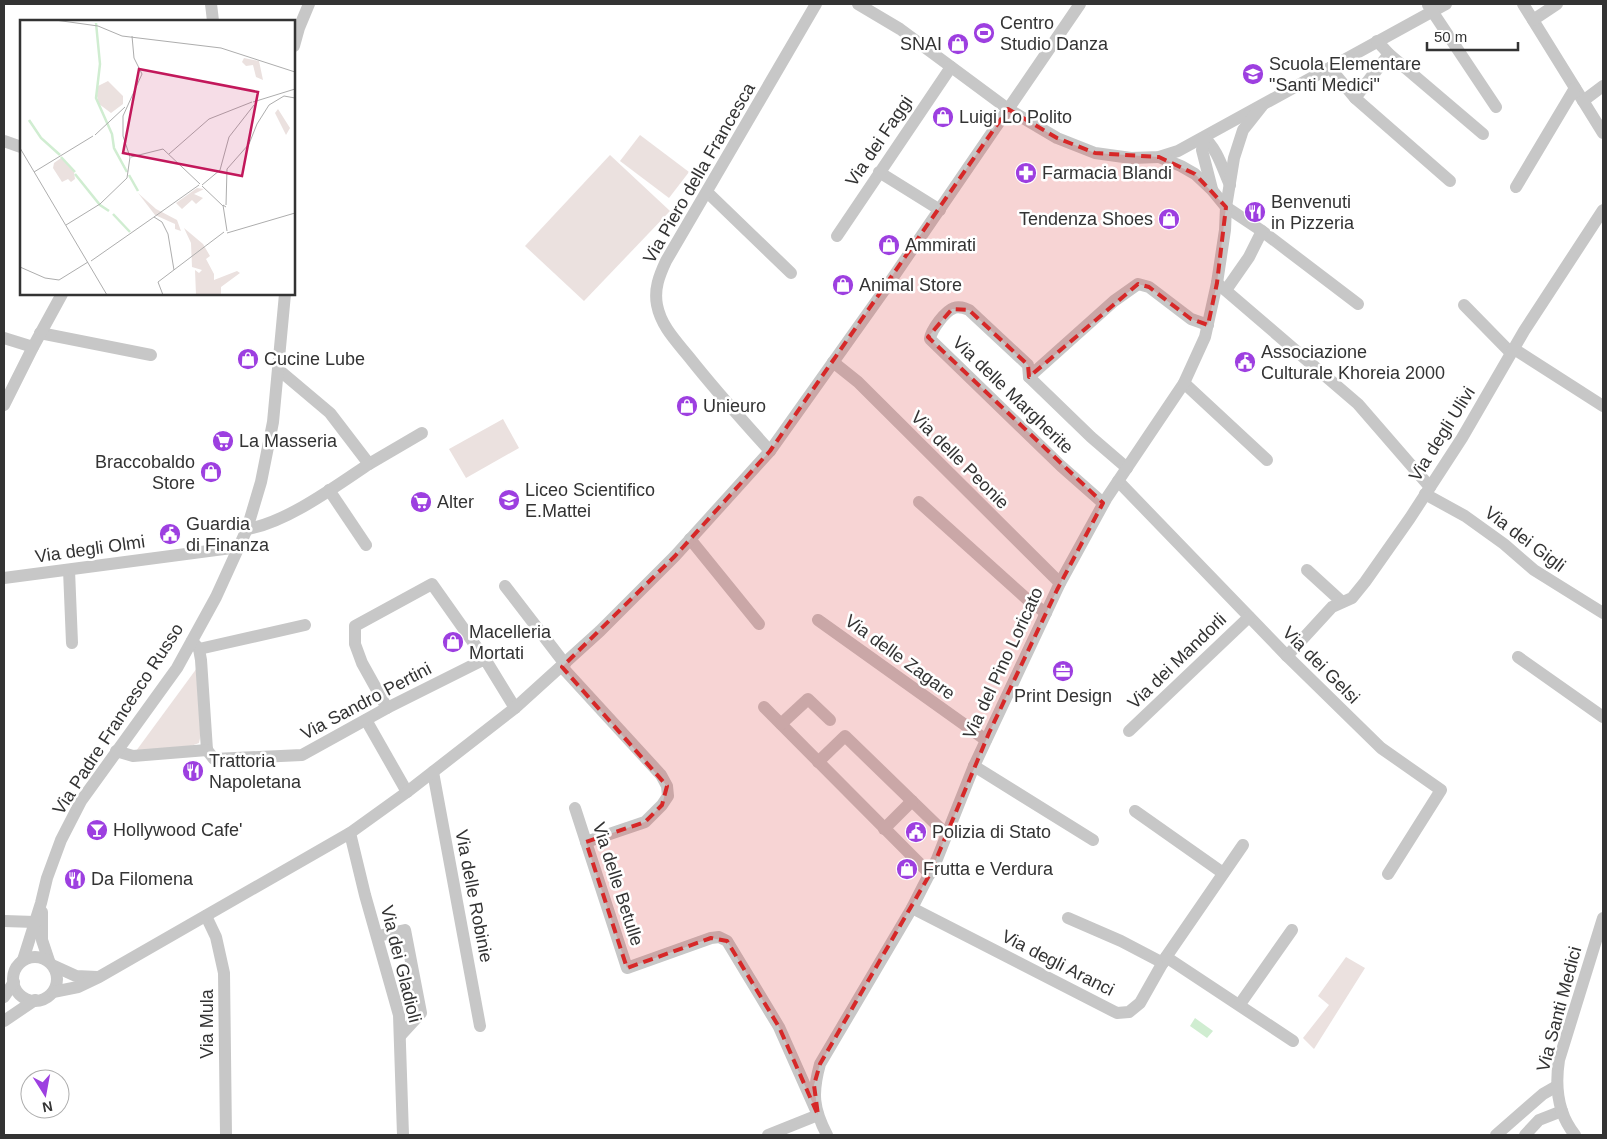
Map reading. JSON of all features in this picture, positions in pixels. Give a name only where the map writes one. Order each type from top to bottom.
[{"type":"street","points":[[296,30],[309,4]]},
{"type":"street","name":"Via Piero della Francesca","points":[[770,451],[712,386],[666,328],[660,317],[656,294],[658,280],[666,261],[816,4]]},
{"type":"street","points":[[858,4],[900,30],[1008,109],[1057,138],[1095,153],[1131,158],[1159,157],[1178,151],[1330,68],[1429,8],[1446,4]]},
{"type":"street","points":[[14,982],[19,993],[29,1000],[47,997],[53,992],[78,987],[206,916],[350,833],[407,792],[515,708],[564,665],[690,539],[770,451],[940,210],[1080,4]]},
{"type":"street","points":[[1533,20],[1557,4]]},
{"type":"street","points":[[1522,5],[1603,133]]},
{"type":"street","points":[[212,6],[213,20]]},
{"type":"street","points":[[212,6],[219,20]]},
{"type":"street","points":[[1429,8],[1496,107]]},
{"type":"street","points":[[1377,41],[1388,54],[1483,134]]},
{"type":"street","points":[[1355,98],[1388,54]]},
{"type":"street","name":"Via dei Faggi","points":[[836,236],[951,67]]},
{"type":"street","points":[[1330,68],[1355,98],[1450,182]]},
{"type":"street","points":[[1584,101],[1603,86]]},
{"type":"street","points":[[1516,187],[1575,88]]},
{"type":"street","name":"Via del Pino Loricato","points":[[827,1135],[818,1115],[814,1085],[820,1064],[930,874],[974,766],[1060,583],[1103,503],[1184,383],[1205,338],[1222,287],[1226,207],[1234,158],[1243,130],[1262,106]]},
{"type":"street","points":[[1204,138],[1213,149],[1230,185]]},
{"type":"street","points":[[1204,138],[1202,150],[1212,190]]},
{"type":"street","points":[[4,141],[20,147]]},
{"type":"street","points":[[1159,157],[1195,174],[1226,207],[1358,304]]},
{"type":"street","points":[[879,172],[940,210]]},
{"type":"street","points":[[707,192],[791,273]]},
{"type":"street","name":"Via degli Ulivi","points":[[1287,656],[1332,607],[1352,598],[1365,582],[1462,438],[1513,351],[1603,210]]},
{"type":"street","points":[[1262,232],[1249,257],[1222,287],[1358,404],[1427,490]]},
{"type":"street","points":[[1029,378],[1114,301],[1138,284],[1149,287],[1191,319],[1208,325]]},
{"type":"street","points":[[4,402],[61,295]]},
{"type":"street","name":"Via Padre Francesco Russo","points":[[23,960],[47,878],[61,840],[81,801],[177,668],[196,645],[247,529],[261,482],[273,422],[279,370],[282,295]]},
{"type":"street","points":[[1464,305],[1513,351],[1603,406]]},
{"type":"street","name":"Via delle Margherite","points":[[1103,503],[1061,466],[934,343],[930,339],[931,333],[952,309],[962,307],[969,310],[1028,365],[1029,378],[1090,437],[1127,468]]},
{"type":"street","points":[[40,333],[150,355]]},
{"type":"street","points":[[4,338],[33,346]]},
{"type":"street","name":"Via delle Peonie","points":[[833,362],[858,382],[1060,583]]},
{"type":"street","points":[[279,370],[330,413],[369,464]]},
{"type":"street","points":[[1184,383],[1267,460]]},
{"type":"street","points":[[247,529],[271,523],[330,490],[369,464],[422,433]]},
{"type":"street","name":"Via dei Gelsi","points":[[1118,481],[1287,656],[1381,748],[1441,790],[1388,874]]},
{"type":"street","points":[[330,490],[366,545]]},
{"type":"street","name":"Via dei Gigli","points":[[1427,490],[1504,544],[1534,570],[1603,613]]},
{"type":"street","points":[[919,502],[1028,600],[1046,613]]},
{"type":"street","points":[[690,539],[759,624]]},
{"type":"street","name":"Via degli Olmi","points":[[4,578],[239,547]]},
{"type":"street","points":[[69,570],[72,644]]},
{"type":"street","points":[[1307,570],[1342,602]]},
{"type":"street","points":[[387,708],[362,663],[355,644],[355,626],[432,584],[485,659],[515,708]]},
{"type":"street","points":[[506,586],[564,665],[661,775],[666,786],[668,796],[645,822],[586,842]]},
{"type":"street","name":"Via dei Mandorli","points":[[1128,732],[1249,617]]},
{"type":"street","name":"Via delle Zagare","points":[[818,620],[986,740]]},
{"type":"street","points":[[207,750],[196,645],[306,625]]},
{"type":"street","points":[[1518,657],[1603,717]]},
{"type":"street","name":"Via Sandro Pertini","points":[[116,752],[133,756],[207,750],[214,759],[302,755],[387,708],[485,659]]},
{"type":"street","points":[[781,724],[808,699],[830,720]]},
{"type":"street","points":[[764,707],[930,874]]},
{"type":"street","points":[[366,720],[407,792]]},
{"type":"street","points":[[818,762],[845,736],[947,835]]},
{"type":"street","points":[[974,766],[1093,840]]},
{"type":"street","name":"Via delle Robinie","points":[[433,772],[480,1026]]},
{"type":"street","points":[[884,829],[912,802]]},
{"type":"street","name":"Via delle Betulle","points":[[575,808],[627,968],[711,938],[719,937],[727,941],[779,1027],[818,1115]]},
{"type":"street","points":[[1135,811],[1224,873]]},
{"type":"street","name":"Via dei Gladioli","points":[[350,833],[399,1015],[403,1135]]},
{"type":"street","name":"Via degli Aranci","points":[[912,908],[1117,1013],[1129,1012],[1140,1003],[1165,960],[1243,845]]},
{"type":"street","name":"Via Padre Francesco Russo","points":[[41,903],[42,940],[51,964]]},
{"type":"street","name":"Via Mula","points":[[206,916],[216,937],[224,973],[226,1135]]},
{"type":"street","points":[[1068,918],[1165,960],[1240,1004],[1293,1041]]},
{"type":"street","name":"Via Santi Medici","points":[[1575,1135],[1569,1128],[1562,1111],[1556,1076],[1559,1060],[1603,918]]},
{"type":"street","points":[[4,921],[35,922]]},
{"type":"street","points":[[378,936],[405,930],[421,1013],[400,1036]]},
{"type":"street","points":[[1240,1004],[1292,930]]},
{"type":"street","points":[[4,997],[14,982],[15,970],[23,960],[36,956],[76,976],[99,977]]},
{"type":"street","points":[[51,964],[58,979],[53,992]]},
{"type":"street","points":[[4,1021],[35,1000]]},
{"type":"street","points":[[1496,1135],[1543,1094],[1557,1086]]},
{"type":"street","points":[[1539,1120],[1538,1108],[1543,1094]]},
{"type":"street","points":[[1525,1135],[1539,1120],[1562,1111]]},
{"type":"street","points":[[768,1135],[818,1115]]},
{"type":"highlighted area","points":[[1008,109],[1057,138],[1095,153],[1159,157],[1195,174],[1226,207],[1217,283],[1208,325],[1191,319],[1149,287],[1138,284],[1029,377],[1028,365],[969,310],[952,309],[928,337],[1103,503],[1057,590],[989,733],[930,874],[820,1064],[814,1085],[818,1115],[779,1027],[727,941],[711,938],[627,968],[586,842],[645,822],[662,805],[667,786],[562,667],[675,556],[770,451]]},
{"type":"shaded area","points":[[640,135],[689,172],[669,198],[620,161]]},
{"type":"shaded area","points":[[610,155],[670,211],[584,301],[525,246]]},
{"type":"shaded area","points":[[503,419],[519,448],[466,478],[449,449]]},
{"type":"shaded area","points":[[197,668],[201,733],[199,743],[191,746],[136,751]]},
{"type":"shaded area","points":[[1346,957],[1365,968],[1314,1049],[1303,1038],[1329,1005],[1318,996]]},
{"type":"shaded area","points":[[1195,1018],[1213,1031],[1207,1038],[1190,1026]]},
{"type":"place","name":"Centro Studio Danza","points":[[984,33]]},
{"type":"place","name":"SNAI","points":[[958,44]]},
{"type":"place","name":"Scuola Elementare \"Santi Medici\"","points":[[1253,74]]},
{"type":"place","name":"Luigi Lo Polito","points":[[943,117]]},
{"type":"place","name":"Farmacia Blandi","points":[[1026,173]]},
{"type":"place","name":"Benvenuti in Pizzeria","points":[[1255,212]]},
{"type":"place","name":"Tendenza Shoes","points":[[1169,219]]},
{"type":"place","name":"Ammirati","points":[[889,245]]},
{"type":"place","name":"Animal Store","points":[[843,285]]},
{"type":"place","name":"Cucine Lube","points":[[248,359]]},
{"type":"place","name":"Associazione Culturale Khoreia 2000","points":[[1245,362]]},
{"type":"place","name":"Unieuro","points":[[687,406]]},
{"type":"place","name":"La Masseria","points":[[223,441]]},
{"type":"place","name":"Braccobaldo Store","points":[[211,472]]},
{"type":"place","name":"Liceo Scientifico E.Mattei","points":[[509,500]]},
{"type":"place","name":"Alter","points":[[421,502]]},
{"type":"place","name":"Guardia di Finanza","points":[[170,534]]},
{"type":"place","name":"Macelleria Mortati","points":[[453,642]]},
{"type":"place","name":"Print Design","points":[[1063,671]]},
{"type":"place","name":"Trattoria Napoletana","points":[[193,771]]},
{"type":"place","name":"Hollywood Cafe'","points":[[97,830]]},
{"type":"place","name":"Polizia di Stato","points":[[916,832]]},
{"type":"place","name":"Frutta e Verdura","points":[[907,869]]},
{"type":"place","name":"Da Filomena","points":[[75,879]]}]
